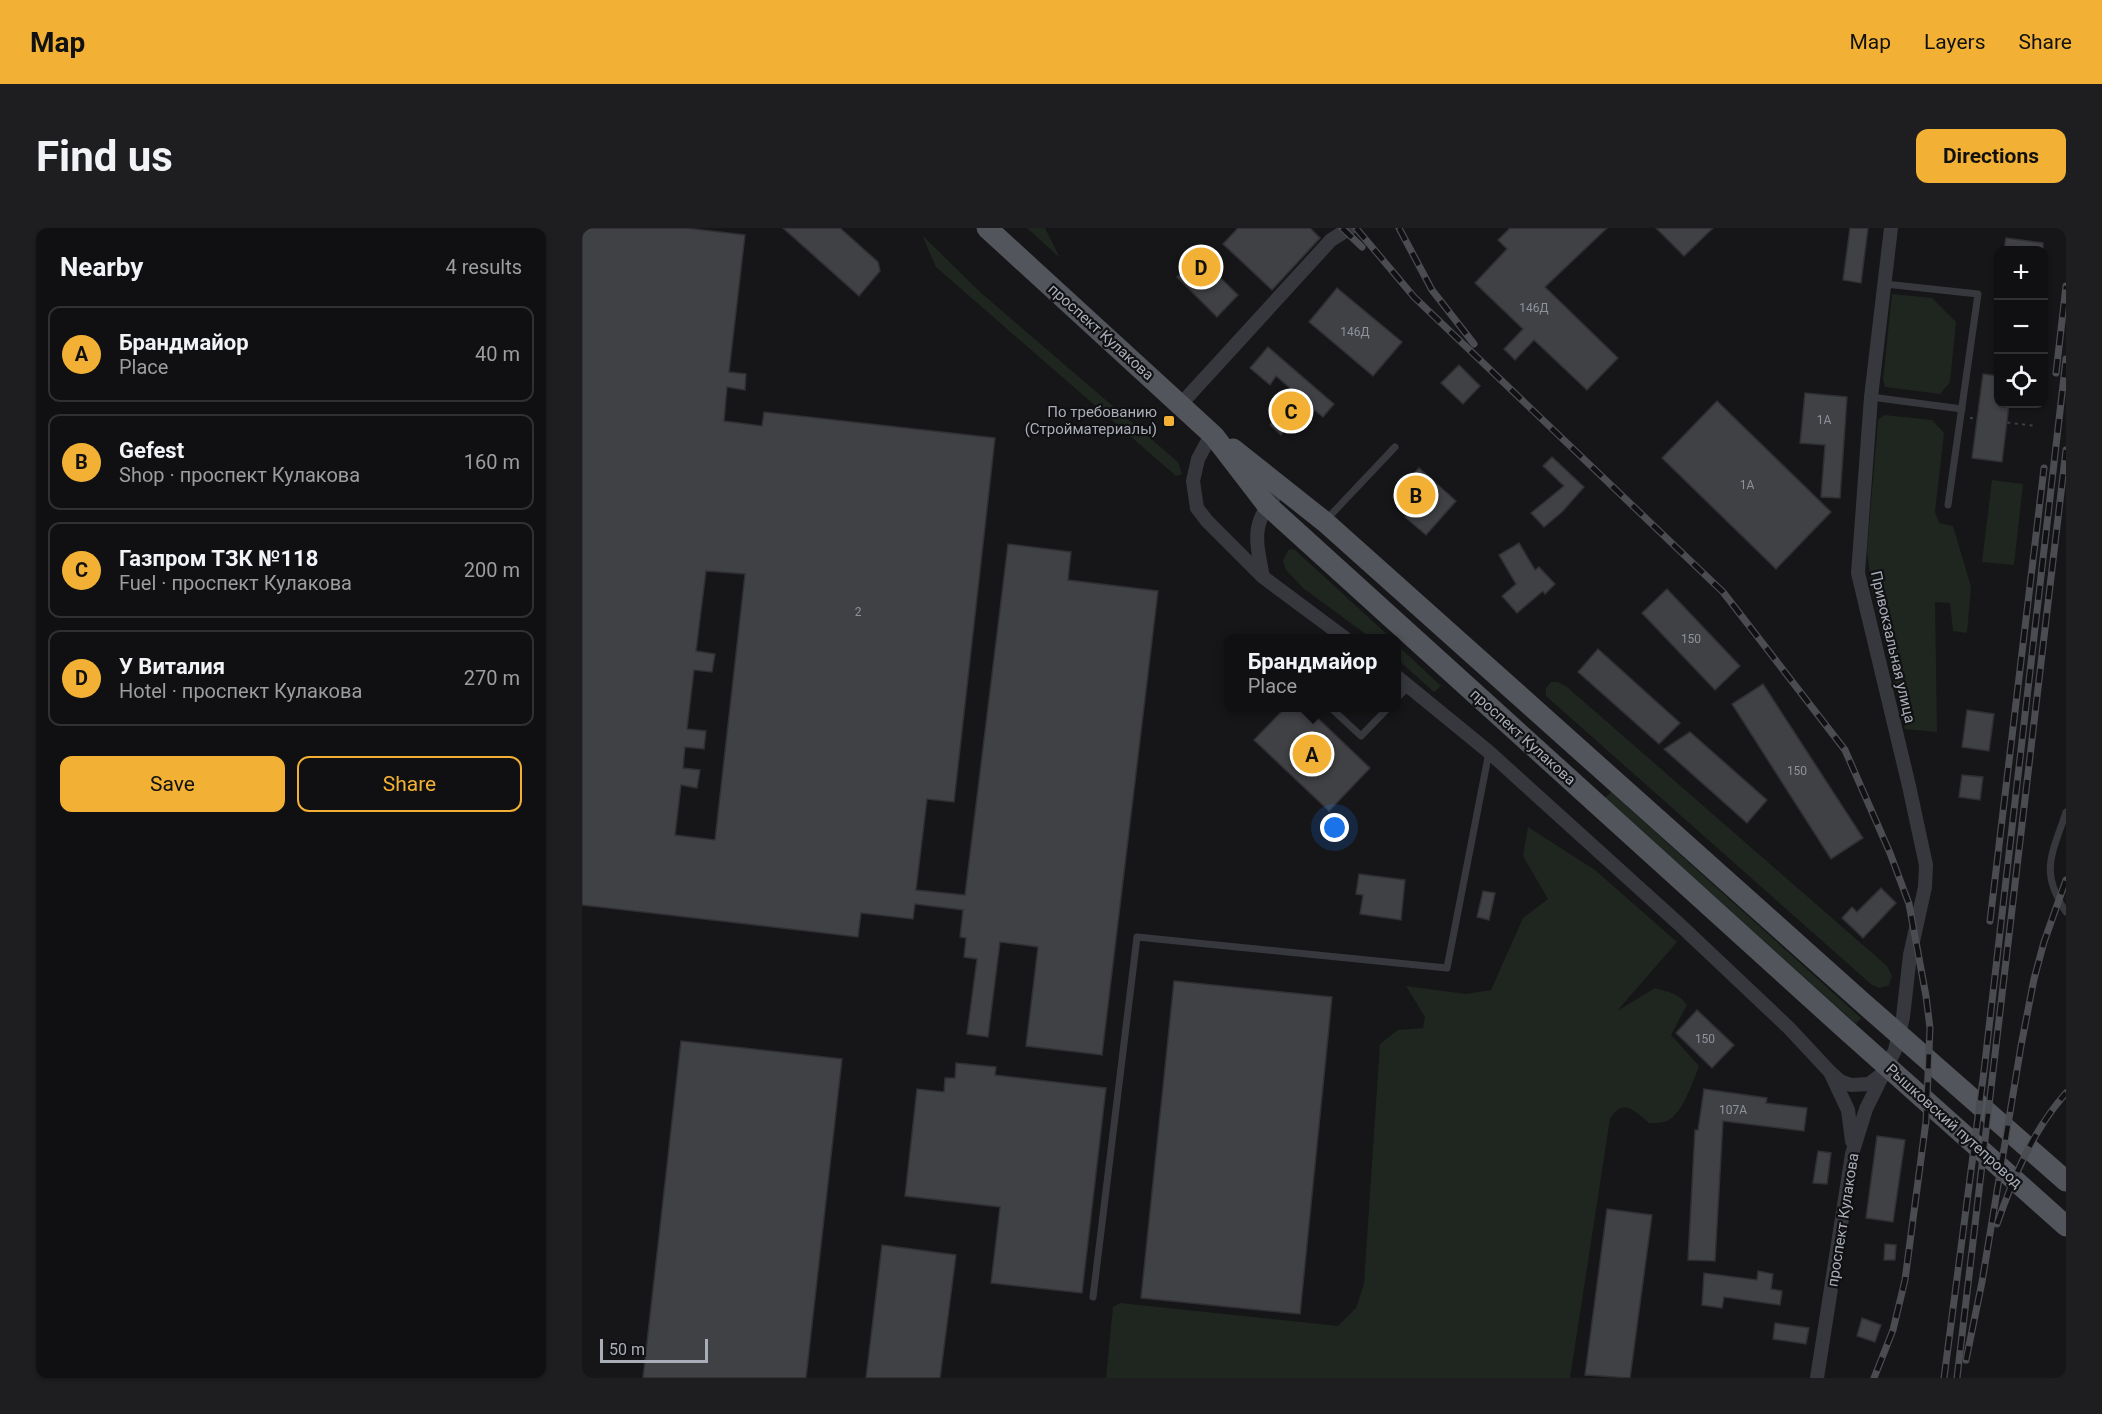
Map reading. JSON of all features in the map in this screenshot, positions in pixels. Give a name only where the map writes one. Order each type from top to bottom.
[{"type":"main road","name":"проспект Кулакова","points":[[987,228],[1213,434],[1325,522],[1862,1002],[2066,1181]]},
{"type":"main road","name":"проспект Кулакова","points":[[1213,434],[1267,505],[1843,1027]]},
{"type":"main road","name":"Рышковский путепровод","points":[[1843,1027],[2066,1226]]},
{"type":"street","points":[[1181,404],[1331,240],[1350,228]]},
{"type":"street","name":"Привокзальная улица","points":[[1887,1068],[1895,1050],[1903,1017],[1910,955],[1925,887],[1926,865],[1858,573],[1871,397],[1892,228]]},
{"type":"street","points":[[1213,434],[1198,459],[1193,481],[1197,508],[1263,577],[1338,634]]},
{"type":"street","points":[[1263,577],[1257,552],[1259,519],[1282,487]]},
{"type":"street","points":[[1401,680],[1489,752],[1679,924],[1789,1028],[1840,1081],[1851,1085],[1869,1084],[1887,1068]]},
{"type":"street","name":"проспект Кулакова","points":[[1817,1378],[1852,1154],[1866,1109],[1887,1068]]},
{"type":"street","points":[[1830,1072],[1848,1110],[1852,1131],[1852,1154]]},
{"type":"lane","points":[[1884,284],[1978,294],[1948,505]]},
{"type":"lane","points":[[1871,397],[1961,413]]},
{"type":"lane","points":[[1325,522],[1395,447]]},
{"type":"lane","points":[[1401,694],[1409,686]]},
{"type":"lane","points":[[1335,712],[1361,736],[1384,712]]},
{"type":"lane","points":[[1093,1297],[1137,937],[1447,968],[1489,752]]},
{"type":"lane","points":[[2066,812],[2050,863],[2049,874],[2052,886],[2066,912]]},
{"type":"path","points":[[1961,413],[2036,426]]},
{"type":"shaded area","points":[[1027,228],[1045,228],[1060,258]]},
{"type":"shaded area","points":[[922,235],[980,292],[1178,462],[1182,474],[1176,476],[936,267]]},
{"type":"shaded area","points":[[1892,294],[1932,298],[1956,322],[1950,382],[1940,394],[1885,387],[1883,380]]},
{"type":"shaded area","points":[[1884,415],[1932,420],[1944,433],[1935,512],[1939,523],[1953,526],[1971,587],[1967,633],[1953,631],[1950,603],[1935,602],[1937,732],[1905,729],[1872,590],[1867,551],[1878,420]]},
{"type":"shaded area","points":[[1992,480],[2023,484],[2014,565],[1982,562]]},
{"type":"shaded area","points":[[1288,550],[1295,550],[1387,634],[1366,634],[1303,588],[1286,570],[1283,561]]},
{"type":"shaded area","points":[[1401,649],[1441,686],[1434,692],[1401,662]]},
{"type":"shaded area","points":[[1551,682],[1558,682],[1567,687],[1887,966],[1892,976],[1889,985],[1880,988],[1872,985],[1546,696],[1546,688]]},
{"type":"shaded area","points":[[1611,792],[1861,1018],[1856,1024],[1605,798]]},
{"type":"shaded area","points":[[1528,827],[1595,870],[1677,942],[1617,1011],[1655,988],[1680,998],[1687,1005],[1671,1035],[1699,1066],[1686,1098],[1670,1119],[1649,1123],[1634,1111],[1624,1107],[1615,1112],[1610,1119],[1570,1378],[1106,1378],[1113,1307],[1120,1303],[1338,1326],[1356,1308],[1364,1284],[1380,1044],[1398,1030],[1423,1028],[1425,1017],[1406,986],[1466,994],[1491,990],[1523,918],[1548,899],[1523,856]]},
{"type":"building","points":[[582,228],[686,228],[745,235],[729,372],[746,374],[745,390],[727,387],[724,421],[762,426],[764,412],[995,438],[954,802],[927,799],[916,890],[965,895],[1008,544],[1071,552],[1068,580],[1158,591],[1102,1055],[1026,1046],[1038,947],[1000,942],[988,1037],[967,1034],[977,959],[964,957],[966,938],[960,937],[963,910],[915,904],[913,919],[861,913],[858,937],[582,905]],"holes":[[[706,571],[745,574],[715,840],[675,835],[681,785],[697,788],[700,770],[683,768],[685,747],[704,749],[706,731],[687,729],[694,670],[712,672],[715,654],[696,651]]]},
{"type":"building","points":[[783,228],[840,228],[878,262],[880,271],[859,296]]},
{"type":"building","points":[[1238,228],[1310,228],[1320,238],[1272,290],[1223,244]]},
{"type":"building","points":[[1510,228],[1607,228],[1545,287],[1618,358],[1587,390],[1534,340],[1515,360],[1504,349],[1523,329],[1475,283],[1507,249],[1498,240]]},
{"type":"building","points":[[1656,228],[1713,228],[1684,256]]},
{"type":"building","points":[[1850,228],[1868,228],[1861,283],[1843,280]]},
{"type":"building","points":[[2006,238],[2043,243],[2043,246],[2005,246]]},
{"type":"building","points":[[1198,256],[1238,295],[1217,317],[1177,277]]},
{"type":"building","points":[[1337,288],[1402,342],[1373,376],[1309,322]]},
{"type":"building","points":[[1268,347],[1334,404],[1323,417],[1307,404],[1281,435],[1270,425],[1297,394],[1276,376],[1270,385],[1250,368]]},
{"type":"building","points":[[1459,365],[1480,386],[1463,404],[1441,383]]},
{"type":"building","points":[[1983,374],[1994,375],[1994,408],[2009,408],[2002,462],[1972,458]]},
{"type":"building","points":[[1805,393],[1847,397],[1840,498],[1821,497],[1825,445],[1800,443]]},
{"type":"building","points":[[1717,401],[1831,512],[1776,569],[1662,458]]},
{"type":"building","points":[[1552,457],[1584,487],[1562,512],[1544,527],[1531,513],[1564,486],[1543,466]]},
{"type":"building","points":[[1419,468],[1456,501],[1426,535],[1405,517],[1409,512],[1393,497]]},
{"type":"building","points":[[1519,543],[1535,570],[1539,567],[1555,584],[1545,594],[1543,591],[1517,613],[1502,596],[1516,584],[1499,555]]},
{"type":"building","points":[[1667,589],[1740,666],[1715,690],[1642,613]]},
{"type":"building","points":[[1598,649],[1680,723],[1659,744],[1578,672]]},
{"type":"building","points":[[1763,684],[1863,838],[1831,859],[1732,704]]},
{"type":"building","points":[[1967,710],[1994,714],[1989,751],[1962,747]]},
{"type":"building","points":[[1281,712],[1311,712],[1370,768],[1329,811],[1254,740]]},
{"type":"building","points":[[1690,732],[1767,800],[1747,823],[1664,749]]},
{"type":"building","points":[[1962,775],[1983,777],[1980,800],[1959,797]]},
{"type":"building","points":[[1359,874],[1405,880],[1401,920],[1360,914],[1363,895],[1356,894]]},
{"type":"building","points":[[1881,888],[1896,903],[1863,938],[1842,918],[1852,907],[1857,912]]},
{"type":"building","points":[[1483,891],[1495,893],[1489,920],[1477,917]]},
{"type":"building","points":[[1174,981],[1332,997],[1300,1314],[1141,1298]]},
{"type":"building","points":[[1697,1010],[1734,1045],[1712,1068],[1676,1033]]},
{"type":"building","points":[[681,1041],[842,1059],[806,1378],[643,1378]]},
{"type":"building","points":[[956,1063],[996,1067],[995,1075],[1106,1088],[1082,1293],[991,1283],[1000,1207],[905,1196],[917,1089],[944,1092],[945,1078],[955,1078]]},
{"type":"building","points":[[1704,1089],[1767,1098],[1766,1103],[1807,1108],[1804,1131],[1723,1121],[1715,1261],[1688,1260],[1695,1130],[1698,1130]]},
{"type":"building","points":[[1877,1136],[1905,1140],[1893,1222],[1866,1218]]},
{"type":"building","points":[[1818,1151],[1831,1153],[1827,1184],[1813,1183]]},
{"type":"building","points":[[1607,1209],[1652,1215],[1630,1378],[1585,1375]]},
{"type":"building","points":[[1885,1244],[1896,1245],[1895,1260],[1884,1260]]},
{"type":"building","points":[[882,1245],[956,1255],[940,1378],[866,1378]]},
{"type":"building","points":[[1758,1271],[1773,1274],[1771,1289],[1782,1291],[1780,1305],[1724,1297],[1722,1308],[1702,1305],[1704,1273],[1757,1280]]},
{"type":"building","points":[[1862,1318],[1881,1325],[1875,1342],[1857,1336]]},
{"type":"building","points":[[1775,1323],[1809,1328],[1806,1344],[1773,1339]]},
{"type":"railway","points":[[1342,228],[1362,247]]},
{"type":"railway","points":[[1356,228],[1414,297],[1723,592],[1845,750],[1890,853],[1909,904],[1930,1028],[1926,1121],[1905,1280],[1893,1330],[1874,1378]]},
{"type":"railway","points":[[1399,228],[1432,290],[1474,344]]},
{"type":"railway","points":[[2056,373],[2066,286]]},
{"type":"railway","points":[[1944,1378],[1984,1071],[2066,359]]},
{"type":"railway","points":[[1957,1378],[2066,450]]},
{"type":"railway","points":[[1990,921],[2044,468]]},
{"type":"railway","points":[[1966,1360],[1982,1282],[2034,979],[2044,942],[2066,880]]},
{"type":"railway","points":[[1997,1224],[2025,1155],[2054,1107],[2066,1093]]},
{"type":"place","name":"У Виталия","points":[[1201,267]]},
{"type":"place","name":"Газпром ТЗК №118","points":[[1291,411]]},
{"type":"place","name":"По требованию (Стройматериалы)","points":[[1169,421]]},
{"type":"place","name":"Gefest","points":[[1416,495]]},
{"type":"place","name":"Брандмайор","points":[[1312,754]]}]
